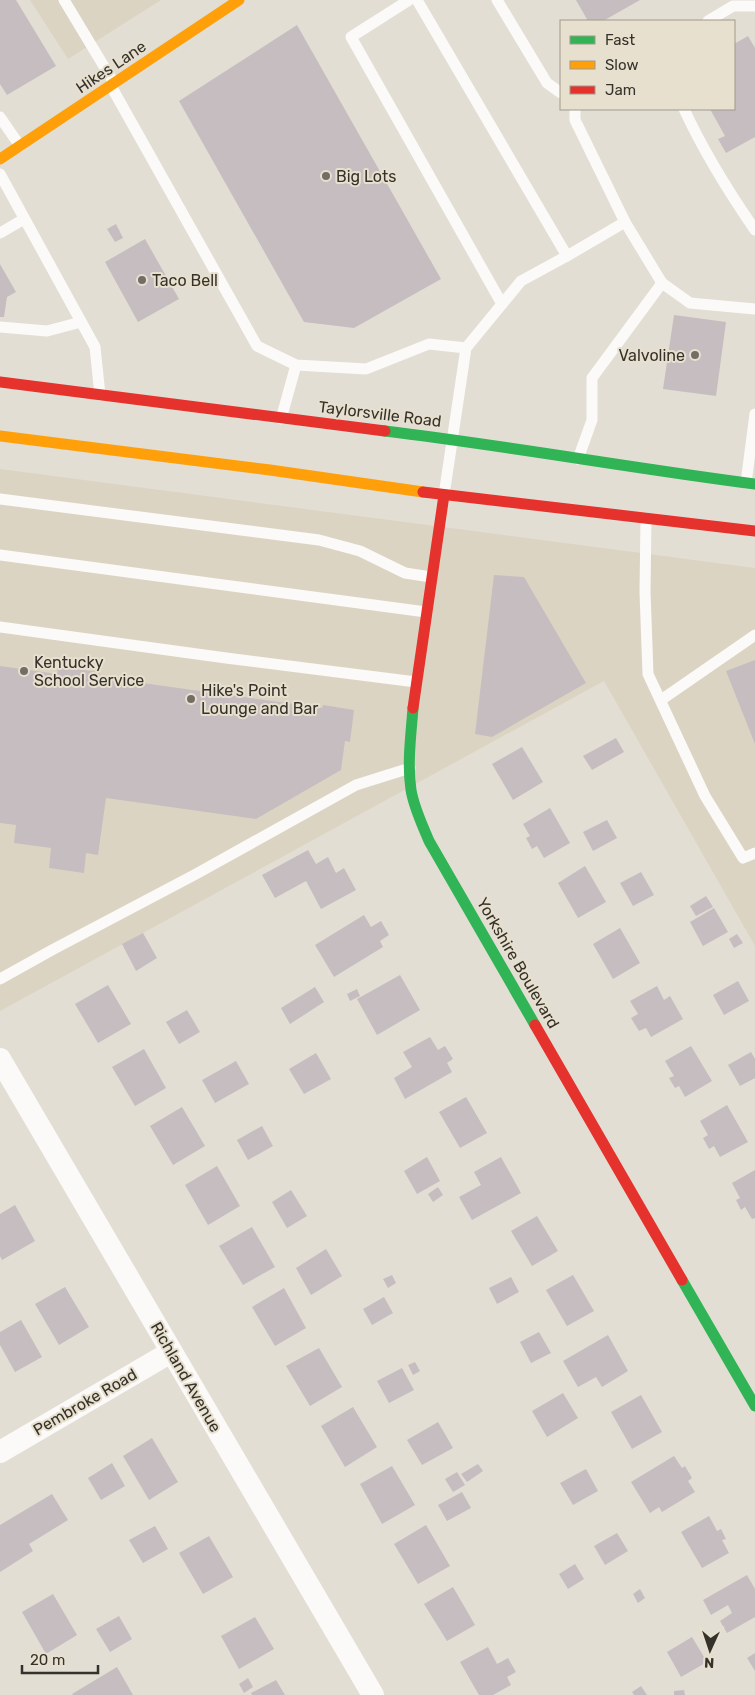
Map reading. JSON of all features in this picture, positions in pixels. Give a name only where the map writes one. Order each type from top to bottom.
[{"type":"main road","name":"Hikes Lane","points":[[0,159],[239,0]]},
{"type":"main road","name":"Taylorsville Road","points":[[0,382],[451,439],[750,484]]},
{"type":"main road","points":[[0,436],[270,470],[444,495],[755,531]]},
{"type":"main road","name":"Yorkshire Boulevard","points":[[444,495],[416,682],[410,744],[411,789],[417,812],[429,841],[755,1406]]},
{"type":"street","name":"Richland Avenue","points":[[0,1059],[372,1695]]},
{"type":"street","name":"Pembroke Road","points":[[0,1452],[171,1352]]},
{"type":"lane","points":[[409,0],[351,37],[502,304]]},
{"type":"lane","points":[[417,0],[567,256]]},
{"type":"lane","points":[[497,0],[547,83],[560,92]]},
{"type":"lane","points":[[68,2],[257,346],[296,365],[366,369],[429,344],[466,348]]},
{"type":"lane","points":[[710,20],[733,6],[755,6]]},
{"type":"lane","points":[[575,110],[575,120],[625,222],[662,282],[690,303],[755,309]]},
{"type":"lane","points":[[684,110],[726,189],[755,230]]},
{"type":"lane","points":[[0,117],[20,146]]},
{"type":"lane","points":[[0,174],[94,347],[100,395]]},
{"type":"lane","points":[[0,233],[24,219]]},
{"type":"lane","points":[[444,495],[466,348],[521,281],[625,222]]},
{"type":"lane","points":[[578,459],[592,420],[592,378],[662,282]]},
{"type":"lane","points":[[0,327],[47,331],[81,322]]},
{"type":"lane","points":[[281,419],[296,365]]},
{"type":"lane","points":[[750,484],[755,414]]},
{"type":"lane","points":[[0,499],[319,540],[360,551],[405,573],[431,577]]},
{"type":"lane","points":[[646,518],[645,592],[648,674],[705,796],[743,858],[755,852]]},
{"type":"lane","points":[[0,555],[426,612]]},
{"type":"lane","points":[[0,627],[416,682]]},
{"type":"lane","points":[[661,700],[755,635]]},
{"type":"lane","points":[[0,979],[356,786],[410,768]]},
{"type":"shaded area","points":[[30,0],[161,0],[68,59]]},
{"type":"shaded area","points":[[0,469],[755,568],[755,946],[604,681],[0,1011]]},
{"type":"building","points":[[0,0],[16,0],[56,66],[7,95],[0,84]]},
{"type":"building","points":[[576,0],[640,0],[605,20],[587,20]]},
{"type":"building","points":[[297,25],[441,279],[354,328],[304,322],[179,101]]},
{"type":"building","points":[[748,36],[755,48],[755,137],[726,153],[718,139],[725,136],[711,110],[735,110],[735,43]]},
{"type":"building","points":[[116,224],[123,238],[115,242],[107,229]]},
{"type":"building","name":"Taco Bell","points":[[145,239],[179,299],[138,322],[105,262]]},
{"type":"building","points":[[0,264],[16,292],[7,297],[4,317],[0,317]]},
{"type":"building","name":"Valvoline","points":[[674,315],[726,322],[716,396],[663,389]]},
{"type":"building","points":[[494,575],[524,577],[586,683],[492,737],[475,734]]},
{"type":"building","points":[[755,660],[755,744],[726,671]]},
{"type":"building","points":[[0,666],[57,674],[58,667],[100,672],[99,677],[322,708],[323,705],[354,710],[350,742],[345,741],[341,770],[256,819],[106,798],[98,855],[86,853],[84,873],[49,868],[51,848],[14,843],[16,825],[0,823]]},
{"type":"building","points":[[616,738],[624,752],[592,770],[583,756]]},
{"type":"building","points":[[522,747],[543,782],[513,800],[492,764]]},
{"type":"building","points":[[550,808],[570,843],[544,858],[537,846],[532,849],[526,838],[530,836],[523,824]]},
{"type":"building","points":[[607,820],[617,838],[593,851],[583,832]]},
{"type":"building","points":[[308,850],[316,864],[328,857],[336,873],[344,868],[356,890],[321,909],[306,881],[275,898],[262,875]]},
{"type":"building","points":[[585,866],[606,902],[578,918],[558,883]]},
{"type":"building","points":[[641,872],[654,895],[633,906],[620,883]]},
{"type":"building","points":[[706,896],[713,907],[696,916],[690,906]]},
{"type":"building","points":[[714,908],[728,932],[703,946],[690,922]]},
{"type":"building","points":[[364,915],[371,927],[381,921],[389,935],[380,941],[383,947],[334,977],[315,945]]},
{"type":"building","points":[[620,928],[640,963],[613,979],[593,944]]},
{"type":"building","points":[[143,933],[157,958],[136,971],[122,944]]},
{"type":"building","points":[[737,934],[743,943],[734,948],[729,939]]},
{"type":"building","points":[[400,975],[420,1010],[377,1035],[357,999]]},
{"type":"building","points":[[738,981],[749,1001],[724,1015],[713,995]]},
{"type":"building","points":[[108,985],[131,1024],[98,1043],[75,1004]]},
{"type":"building","points":[[657,986],[664,1000],[670,996],[683,1019],[651,1037],[646,1028],[639,1031],[631,1018],[638,1014],[630,1001]]},
{"type":"building","points":[[315,987],[324,1002],[290,1024],[281,1008]]},
{"type":"building","points":[[357,989],[360,996],[350,1001],[347,994]]},
{"type":"building","points":[[187,1010],[200,1032],[179,1044],[166,1022]]},
{"type":"building","points":[[430,1037],[438,1050],[445,1046],[453,1059],[447,1063],[452,1072],[405,1099],[394,1078],[412,1067],[403,1052]]},
{"type":"building","points":[[691,1046],[712,1081],[685,1097],[679,1086],[675,1088],[669,1078],[674,1076],[665,1061]]},
{"type":"building","points":[[144,1049],[166,1088],[135,1106],[112,1067]]},
{"type":"building","points":[[751,1052],[755,1059],[755,1078],[740,1086],[728,1065]]},
{"type":"building","points":[[316,1053],[331,1079],[304,1094],[289,1069]]},
{"type":"building","points":[[236,1061],[249,1084],[215,1103],[202,1080]]},
{"type":"building","points":[[466,1097],[487,1133],[460,1148],[439,1112]]},
{"type":"building","points":[[727,1105],[748,1142],[720,1157],[714,1146],[709,1149],[703,1138],[708,1135],[700,1121]]},
{"type":"building","points":[[182,1107],[205,1146],[173,1165],[150,1126]]},
{"type":"building","points":[[262,1126],[273,1146],[248,1160],[237,1140]]},
{"type":"building","points":[[427,1157],[440,1181],[417,1194],[404,1171]]},
{"type":"building","points":[[501,1157],[521,1193],[472,1220],[459,1197],[481,1185],[474,1172]]},
{"type":"building","points":[[217,1166],[240,1206],[208,1225],[185,1185]]},
{"type":"building","points":[[755,1170],[755,1218],[752,1219],[745,1207],[741,1210],[736,1200],[740,1198],[732,1183]]},
{"type":"building","points":[[438,1187],[443,1195],[433,1202],[428,1194]]},
{"type":"building","points":[[291,1190],[307,1216],[287,1228],[272,1202]]},
{"type":"building","points":[[15,1205],[35,1241],[2,1260],[0,1256],[0,1214]]},
{"type":"building","points":[[537,1216],[558,1251],[532,1266],[511,1231]]},
{"type":"building","points":[[252,1227],[275,1267],[243,1285],[219,1246]]},
{"type":"building","points":[[326,1249],[342,1276],[311,1295],[296,1268]]},
{"type":"building","points":[[392,1275],[396,1283],[388,1288],[383,1279]]},
{"type":"building","points":[[573,1275],[594,1311],[567,1326],[546,1290]]},
{"type":"building","points":[[511,1277],[519,1292],[497,1304],[489,1288]]},
{"type":"building","points":[[65,1287],[89,1327],[59,1345],[35,1304]]},
{"type":"building","points":[[284,1288],[306,1328],[275,1346],[252,1307]]},
{"type":"building","points":[[384,1297],[393,1313],[372,1325],[363,1309]]},
{"type":"building","points":[[21,1320],[42,1357],[15,1372],[0,1345],[0,1332]]},
{"type":"building","points":[[539,1332],[551,1353],[531,1363],[520,1342]]},
{"type":"building","points":[[608,1335],[628,1371],[602,1387],[596,1377],[578,1387],[563,1361]]},
{"type":"building","points":[[319,1348],[342,1387],[310,1406],[286,1366]]},
{"type":"building","points":[[415,1362],[420,1371],[413,1375],[408,1365]]},
{"type":"building","points":[[402,1368],[414,1390],[389,1403],[377,1381]]},
{"type":"building","points":[[563,1393],[578,1418],[547,1437],[532,1411]]},
{"type":"building","points":[[641,1395],[662,1432],[632,1449],[611,1412]]},
{"type":"building","points":[[353,1407],[377,1447],[345,1467],[321,1426]]},
{"type":"building","points":[[438,1422],[453,1448],[422,1465],[407,1440]]},
{"type":"building","points":[[152,1438],[178,1482],[149,1500],[123,1456]]},
{"type":"building","points":[[674,1456],[682,1468],[685,1466],[692,1478],[688,1481],[695,1492],[662,1512],[659,1507],[650,1513],[631,1482]]},
{"type":"building","points":[[112,1463],[125,1486],[101,1500],[88,1478]]},
{"type":"building","points":[[478,1464],[483,1471],[467,1482],[461,1474]]},
{"type":"building","points":[[392,1466],[415,1505],[382,1524],[360,1484]]},
{"type":"building","points":[[586,1469],[598,1491],[573,1505],[560,1483]]},
{"type":"building","points":[[457,1472],[465,1485],[453,1492],[445,1479]]},
{"type":"building","points":[[462,1492],[471,1508],[447,1521],[438,1505]]},
{"type":"building","points":[[52,1494],[68,1520],[29,1544],[33,1551],[0,1572],[0,1525]]},
{"type":"building","points":[[709,1516],[717,1531],[721,1529],[726,1539],[722,1540],[729,1553],[702,1568],[681,1532]]},
{"type":"building","points":[[426,1525],[450,1566],[418,1584],[394,1544]]},
{"type":"building","points":[[155,1526],[168,1549],[143,1563],[129,1540]]},
{"type":"building","points":[[617,1533],[628,1551],[605,1565],[594,1546]]},
{"type":"building","points":[[209,1536],[233,1577],[203,1594],[179,1553]]},
{"type":"building","points":[[575,1564],[584,1579],[568,1589],[559,1574]]},
{"type":"building","points":[[747,1575],[755,1589],[755,1617],[727,1633],[720,1621],[732,1613],[728,1605],[711,1615],[703,1600]]},
{"type":"building","points":[[453,1587],[475,1625],[447,1641],[424,1604]]},
{"type":"building","points":[[640,1589],[645,1598],[638,1603],[633,1594]]},
{"type":"building","points":[[53,1594],[77,1635],[46,1654],[22,1612]]},
{"type":"building","points":[[119,1616],[132,1639],[110,1652],[96,1629]]},
{"type":"building","points":[[255,1617],[274,1649],[239,1669],[221,1636]]},
{"type":"building","points":[[692,1637],[707,1662],[681,1677],[667,1652]]},
{"type":"building","points":[[488,1647],[497,1664],[508,1658],[516,1672],[507,1677],[511,1685],[493,1695],[479,1695],[460,1662]]},
{"type":"building","points":[[755,1653],[755,1671],[747,1658]]},
{"type":"building","points":[[117,1667],[133,1695],[72,1694]]},
{"type":"building","points":[[248,1678],[253,1687],[244,1693],[239,1684]]},
{"type":"building","points":[[276,1680],[285,1695],[252,1695],[251,1693]]},
{"type":"building","points":[[641,1686],[647,1695],[634,1695],[632,1692]]},
{"type":"building","points":[[684,1690],[685,1695],[674,1695],[674,1691]]},
{"type":"traffic: fast","points":[[385,431],[755,484]]},
{"type":"traffic: fast","points":[[413,708],[409,770],[412,797],[418,816],[429,841],[535,1025]]},
{"type":"traffic: fast","points":[[682,1280],[755,1406]]},
{"type":"traffic: slow","points":[[0,159],[239,0]]},
{"type":"traffic: slow","points":[[0,436],[270,470],[423,492]]},
{"type":"traffic: jam","points":[[0,382],[385,431]]},
{"type":"traffic: jam","points":[[423,492],[755,531]]},
{"type":"traffic: jam","points":[[413,708],[444,495]]},
{"type":"traffic: jam","points":[[535,1025],[682,1280]]},
{"type":"place","name":"Big Lots","points":[[326,176]]},
{"type":"place","name":"Taco Bell","points":[[142,280]]},
{"type":"place","name":"Valvoline","points":[[695,355]]},
{"type":"place","name":"Kentucky School Service","points":[[24,671]]},
{"type":"place","name":"Hike's Point Lounge and Bar","points":[[191,699]]}]
